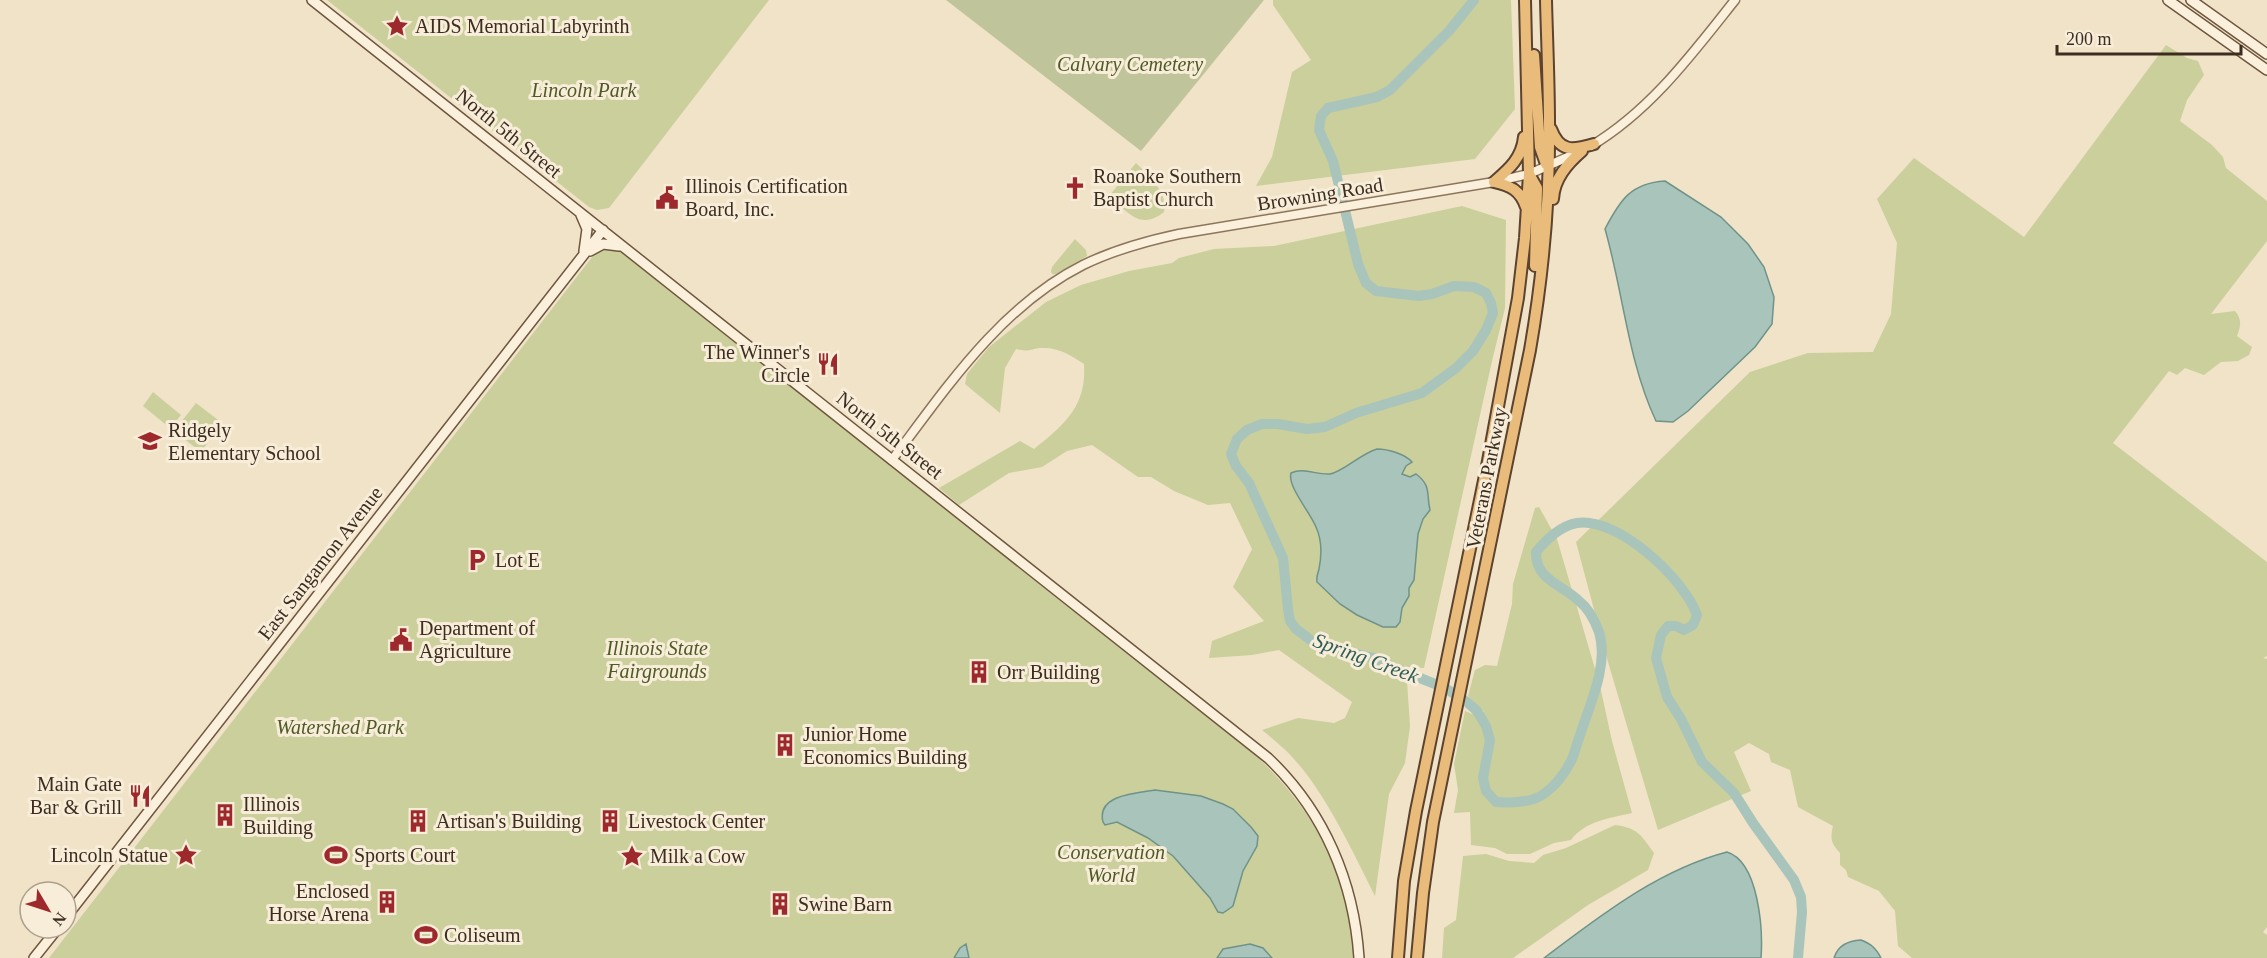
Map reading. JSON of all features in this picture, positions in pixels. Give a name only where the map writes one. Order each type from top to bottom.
[{"type":"highway","name":"Veterans Parkway","points":[[1398,958],[1408,857],[1511,345],[1522,266],[1529,174],[1525,0]]},
{"type":"highway","name":"Veterans Parkway","points":[[1417,958],[1427,859],[1530,350],[1542,263],[1549,166],[1546,0]]},
{"type":"highway","points":[[1526,16],[1534,55],[1540,147],[1545,163],[1549,166]]},
{"type":"highway","points":[[1494,182],[1512,165],[1523,146],[1524,89],[1528,78]]},
{"type":"highway","points":[[1549,122],[1555,137],[1563,146],[1572,149],[1594,144]]},
{"type":"highway","points":[[1542,263],[1549,251],[1555,187],[1563,171],[1582,151]]},
{"type":"highway","points":[[1529,174],[1537,188],[1530,350]]},
{"type":"highway","points":[[1494,182],[1510,186],[1518,191],[1527,210]]},
{"type":"main road","name":"North 5th Street","points":[[312,0],[1226,724],[1282,772],[1316,818],[1334,851],[1354,910],[1359,958]]},
{"type":"main road","points":[[2168,0],[2267,70]]},
{"type":"main road","points":[[2191,0],[2267,54]]},
{"type":"main road","points":[[580,212],[587,226],[588,236],[583,256]]},
{"type":"main road","name":"East Sangamon Avenue","points":[[78,902],[603,230]]},
{"type":"main road","points":[[583,256],[603,244],[610,243],[626,248]]},
{"type":"main road","points":[[34,958],[48,940]]},
{"type":"street","name":"Browning Road","points":[[892,460],[974,355],[1016,311],[1064,275],[1122,249],[1179,234],[1494,182],[1529,174],[1549,166],[1594,144],[1622,124],[1659,92],[1735,0]]},
{"type":"green space","name":"Lincoln Park","points":[[327,0],[769,0],[609,208],[597,210],[589,207]]},
{"type":"green space","name":"Calvary Cemetery","points":[[946,0],[1264,0],[1141,151]]},
{"type":"green space","points":[[1273,0],[1511,0],[1515,109],[1475,159],[1256,186],[1272,157],[1292,72],[1311,60],[1273,5]]},
{"type":"green space","points":[[2166,45],[2187,58],[2198,61],[2204,75],[2187,100],[2180,121],[2212,145],[2223,157],[2226,168],[2267,201],[2267,241],[2211,314],[2235,311],[2240,323],[2237,336],[2252,347],[2249,355],[2238,361],[2221,362],[2204,375],[2185,368],[2177,375],[2169,371],[2113,443],[2267,562],[2267,656],[2263,658],[2267,659],[2267,927],[2263,932],[2267,935],[2267,958],[1912,958],[1898,946],[1895,911],[1879,891],[1848,877],[1846,870],[1840,865],[1840,853],[1832,841],[1833,826],[1798,807],[1790,770],[1771,762],[1769,754],[1749,743],[1734,752],[1751,791],[1658,830],[1608,662],[1576,542],[1750,372],[1808,353],[1873,352],[1891,314],[1897,243],[1877,199],[1914,158],[2024,237]]},
{"type":"green space","points":[[1136,163],[1156,185],[1163,198],[1164,212],[1148,220],[1141,220],[1128,213],[1109,196]]},
{"type":"green space","points":[[1462,206],[1506,220],[1505,308],[1424,668],[1406,667],[1410,726],[1405,763],[1389,794],[1375,896],[1338,824],[1316,788],[1290,754],[1262,730],[1298,718],[1334,723],[1345,718],[1352,702],[1279,650],[1252,655],[1209,658],[1212,641],[1264,621],[1233,587],[1252,549],[1230,503],[1208,505],[1174,491],[1151,477],[1138,477],[1092,445],[1067,451],[1042,467],[1009,473],[959,505],[939,488],[1020,441],[1034,449],[1064,423],[1077,403],[1082,392],[1084,364],[1066,353],[1050,348],[1016,349],[1005,368],[1000,413],[965,384],[967,374],[989,347],[1046,302],[1081,285],[1129,271],[1172,263],[1179,258],[1214,249],[1274,246]]},
{"type":"green space","points":[[1075,239],[1086,250],[1087,256],[1056,274],[1052,274],[1052,267]]},
{"type":"green space","name":"Illinois State Fairgrounds","points":[[603,247],[619,250],[628,256],[1241,741],[1287,788],[1306,812],[1321,838],[1334,864],[1344,893],[1355,958],[49,958],[63,940],[78,940],[78,921],[596,252]]},
{"type":"green space","points":[[153,392],[181,415],[170,428],[143,406]]},
{"type":"green space","points":[[196,403],[222,423],[201,452],[174,431]]},
{"type":"green space","points":[[1539,507],[1557,539],[1600,686],[1612,741],[1632,813],[1598,821],[1583,828],[1571,840],[1554,843],[1530,854],[1507,854],[1495,848],[1471,845],[1470,812],[1454,813],[1458,790],[1454,764],[1465,711],[1472,714],[1484,712],[1468,696],[1475,670],[1485,665],[1497,666],[1512,604],[1513,584],[1535,508]]},
{"type":"green space","points":[[1615,825],[1634,830],[1646,841],[1654,853],[1648,870],[1588,905],[1513,958],[1442,958],[1444,928],[1456,920],[1463,856],[1486,854],[1509,861],[1534,863],[1543,855],[1566,848]]},
{"type":"water","points":[[1665,181],[1721,217],[1748,244],[1764,267],[1774,297],[1772,324],[1755,347],[1688,411],[1673,422],[1656,421],[1647,398],[1632,351],[1605,229],[1622,202],[1635,189],[1653,182]]},
{"type":"water","points":[[1377,449],[1396,452],[1412,462],[1406,466],[1402,474],[1410,477],[1416,474],[1428,490],[1430,510],[1423,519],[1418,534],[1414,580],[1402,608],[1400,622],[1396,627],[1383,627],[1357,615],[1340,604],[1317,582],[1321,553],[1318,532],[1292,485],[1291,478],[1291,473],[1296,471],[1335,473]]},
{"type":"water","points":[[1155,790],[1201,796],[1223,804],[1233,809],[1258,836],[1257,846],[1243,871],[1233,906],[1223,913],[1218,912],[1210,898],[1173,856],[1148,838],[1117,822],[1105,825],[1103,822],[1102,813],[1111,801],[1128,794]]},
{"type":"water","points":[[1727,852],[1738,858],[1746,869],[1757,898],[1760,915],[1761,958],[1544,958],[1608,911],[1654,882],[1677,870]]},
{"type":"water","points":[[1861,940],[1873,947],[1881,958],[1834,958],[1844,944]]},
{"type":"water","points":[[966,944],[969,958],[954,958],[960,948]]},
{"type":"water","points":[[1250,944],[1263,948],[1272,958],[1217,958],[1223,949]]},
{"type":"waterway","name":"Spring Creek","points":[[1474,0],[1449,31],[1390,90],[1377,97],[1328,108],[1321,116],[1319,130],[1333,161],[1358,264],[1366,283],[1376,291],[1419,296],[1454,286],[1474,287],[1486,293],[1491,303],[1493,313],[1486,330],[1473,351],[1456,368],[1422,393],[1356,413],[1325,427],[1307,429],[1262,424],[1247,430],[1237,439],[1231,454],[1236,466],[1249,483],[1283,558],[1290,621],[1296,629],[1316,644],[1374,658],[1445,688],[1467,702],[1477,711],[1486,726],[1490,740],[1483,778],[1486,791],[1496,802],[1534,799],[1549,790],[1560,778],[1574,755],[1600,671],[1601,645],[1599,632],[1593,619],[1573,595],[1545,576],[1540,569],[1536,552],[1559,530],[1577,523],[1594,524],[1612,530],[1648,553],[1679,585],[1697,615],[1693,625],[1684,630],[1676,626],[1668,626],[1661,635],[1656,658],[1667,697],[1681,719],[1702,762],[1734,793],[1794,880],[1801,897],[1802,912],[1798,958]]},
{"type":"place","name":"AIDS Memorial Labyrinth","points":[[397,26]]},
{"type":"place","name":"Roanoke Southern Baptist Church","points":[[1075,188]]},
{"type":"place","name":"Illinois Certification Board, Inc.","points":[[667,198]]},
{"type":"place","name":"The Winner's Circle","points":[[828,364]]},
{"type":"place","name":"Ridgely Elementary School","points":[[150,441]]},
{"type":"place","name":"Lot E","points":[[477,560]]},
{"type":"place","name":"Department of Agriculture","points":[[401,640]]},
{"type":"place","name":"Orr Building","points":[[979,672]]},
{"type":"place","name":"Junior Home Economics Building","points":[[785,745]]},
{"type":"place","name":"Main Gate Bar & Grill","points":[[140,796]]},
{"type":"place","name":"Illinois Building","points":[[225,815]]},
{"type":"place","name":"Artisan's Building","points":[[418,821]]},
{"type":"place","name":"Livestock Center","points":[[610,821]]},
{"type":"place","name":"Lincoln Statue","points":[[186,855]]},
{"type":"place","name":"Sports Court","points":[[336,855]]},
{"type":"place","name":"Milk a Cow","points":[[632,856]]},
{"type":"place","name":"Enclosed Horse Arena","points":[[387,902]]},
{"type":"place","name":"Swine Barn","points":[[780,904]]},
{"type":"place","name":"Coliseum","points":[[426,935]]},
{"type":"park label","name":"Watershed Park","points":[[340,727]]},
{"type":"park label","name":"Conservation World","points":[[1111,864]]}]
